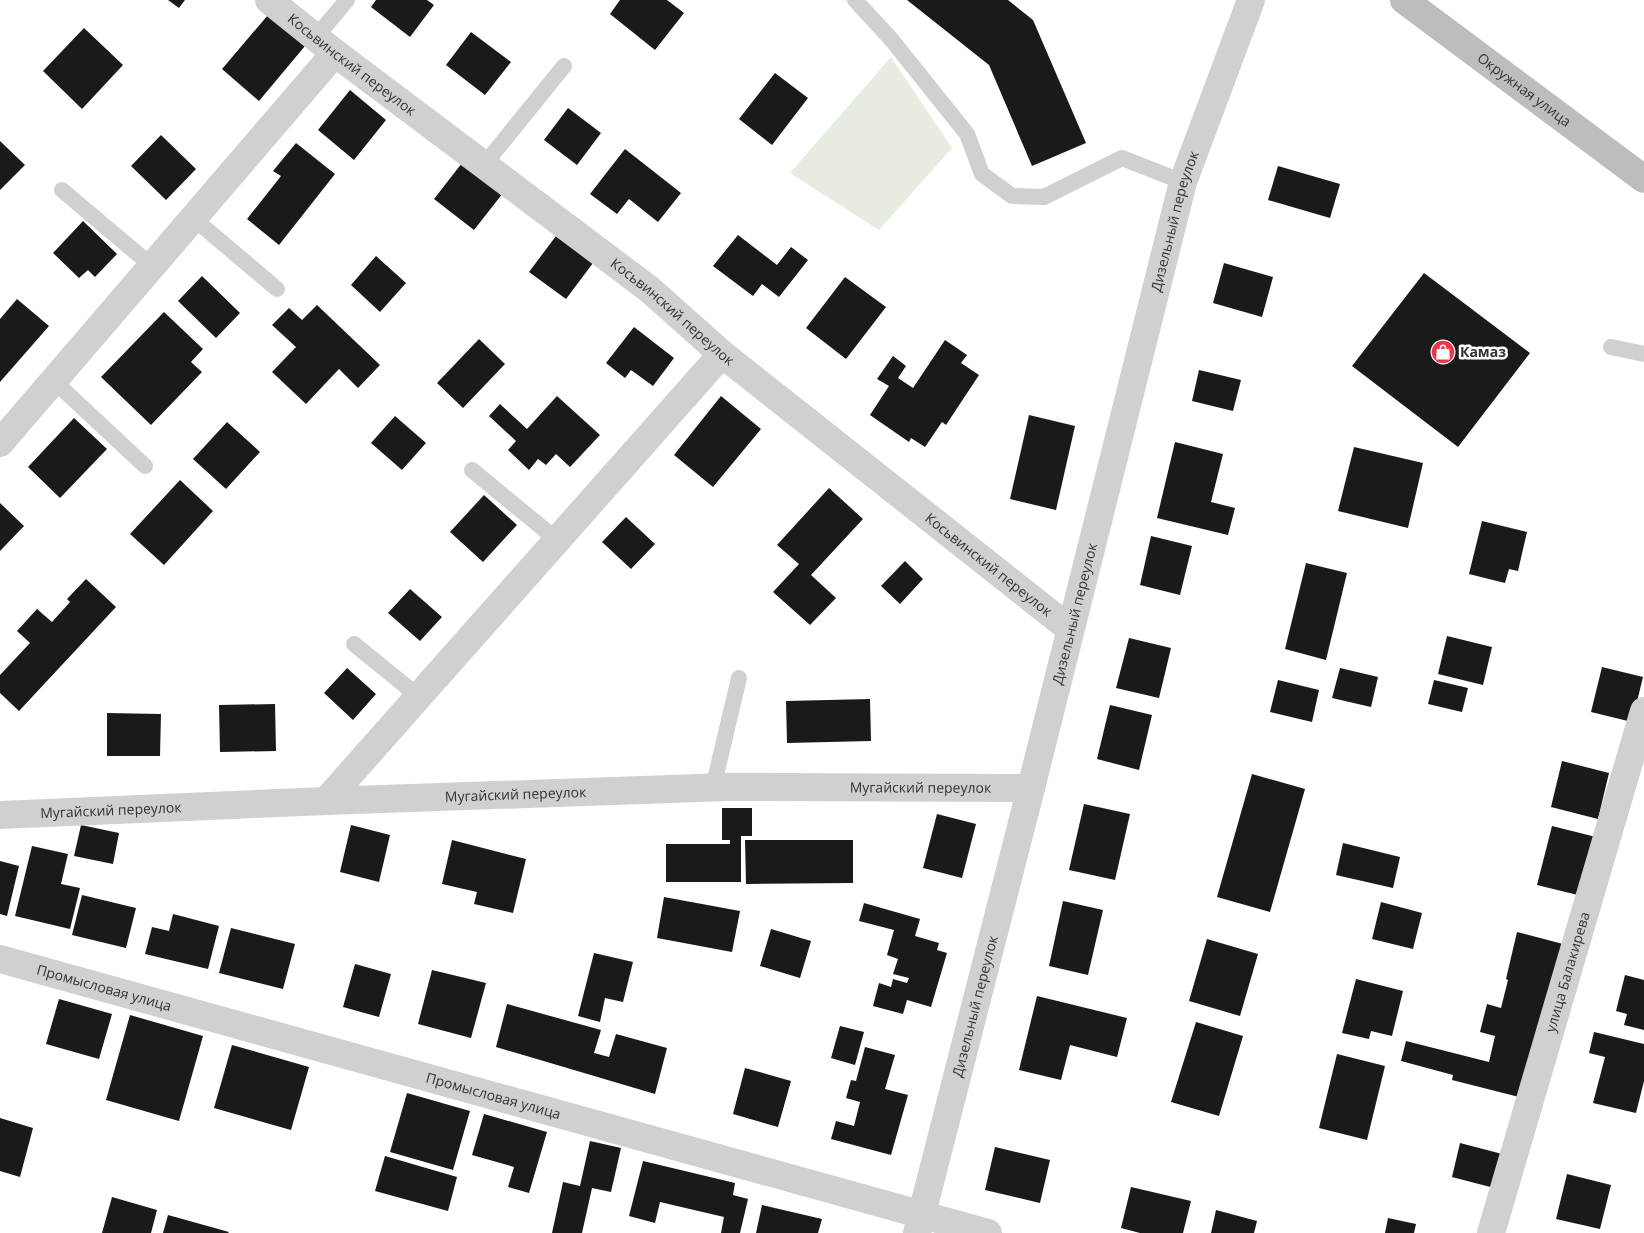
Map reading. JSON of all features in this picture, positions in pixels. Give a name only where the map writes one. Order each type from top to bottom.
[{"type":"main road","name":"Окружная улица","points":[[1404,0],[1644,179]]},
{"type":"street","name":"Косьвинский переулок","points":[[269,0],[649,289],[722,354],[1070,629]]},
{"type":"street","name":"Дизельный переулок","points":[[919,1224],[1183,182],[1251,0]]},
{"type":"street","points":[[1,441],[193,218],[326,45]]},
{"type":"street","points":[[326,800],[722,354]]},
{"type":"street","name":"улица Балакирева","points":[[1491,1233],[1644,711]]},
{"type":"street","name":"Мугайский переулок","points":[[0,815],[326,800],[713,788],[1031,788]]},
{"type":"street","name":"Промысловая улица","points":[[0,959],[919,1224],[988,1233]]},
{"type":"lane","points":[[326,45],[346,0]]},
{"type":"lane","points":[[855,0],[891,40],[967,134],[982,174],[1012,196],[1044,197],[1122,158],[1183,182]]},
{"type":"lane","points":[[484,165],[564,66]]},
{"type":"lane","points":[[62,190],[152,266]]},
{"type":"lane","points":[[193,218],[277,289]]},
{"type":"lane","points":[[1611,347],[1644,354]]},
{"type":"lane","points":[[54,381],[145,466]]},
{"type":"lane","points":[[472,470],[557,540]]},
{"type":"lane","points":[[354,644],[418,696]]},
{"type":"lane","points":[[713,788],[739,678]]},
{"type":"shaded area","points":[[891,57],[952,148],[879,230],[790,173]]},
{"type":"building","points":[[168,0],[185,0],[179,8]]},
{"type":"building","points":[[376,0],[427,0],[434,5],[410,37],[371,7]]},
{"type":"building","points":[[620,0],[667,0],[684,13],[655,50],[610,14]]},
{"type":"building","points":[[907,0],[1008,0],[1033,20],[1086,143],[1032,166],[989,65]]},
{"type":"building","points":[[268,15],[305,46],[259,101],[222,69]]},
{"type":"building","points":[[84,28],[123,65],[82,109],[43,71]]},
{"type":"building","points":[[471,32],[511,62],[485,95],[446,65]]},
{"type":"building","points":[[775,73],[808,98],[772,145],[739,119]]},
{"type":"building","points":[[350,90],[386,120],[354,160],[318,130]]},
{"type":"building","points":[[568,108],[601,133],[577,165],[544,140]]},
{"type":"building","points":[[161,135],[196,169],[166,200],[131,166]]},
{"type":"building","points":[[0,141],[25,165],[0,190]]},
{"type":"building","points":[[296,143],[335,174],[279,245],[247,219],[281,176],[273,171]]},
{"type":"building","points":[[625,149],[681,193],[658,222],[629,199],[617,214],[590,194]]},
{"type":"building","points":[[462,163],[503,193],[474,230],[434,199]]},
{"type":"building","points":[[1278,166],[1340,184],[1330,218],[1268,200]]},
{"type":"building","points":[[83,221],[117,254],[95,277],[88,270],[79,278],[53,253]]},
{"type":"building","points":[[738,235],[777,265],[791,247],[808,260],[779,297],[762,284],[753,296],[713,266]]},
{"type":"building","points":[[556,236],[593,263],[566,299],[529,272]]},
{"type":"building","points":[[376,256],[406,283],[380,312],[351,285]]},
{"type":"building","points":[[1224,263],[1273,277],[1262,317],[1213,303]]},
{"type":"building","points":[[1424,273],[1530,353],[1458,447],[1352,366]]},
{"type":"building","points":[[202,276],[240,313],[216,338],[178,301]]},
{"type":"building","points":[[845,277],[886,307],[846,359],[806,328]]},
{"type":"building","points":[[17,299],[49,326],[0,382],[0,319]]},
{"type":"building","points":[[317,305],[380,365],[358,388],[339,369],[306,404],[272,372],[296,347],[272,325],[289,308],[302,320]]},
{"type":"building","points":[[164,312],[203,349],[191,362],[202,372],[151,425],[101,377]]},
{"type":"building","points":[[634,327],[674,358],[653,386],[631,370],[625,378],[606,363]]},
{"type":"building","points":[[479,339],[505,364],[463,408],[437,383]]},
{"type":"building","points":[[945,340],[967,355],[961,363],[979,375],[946,425],[942,422],[925,447],[911,438],[909,442],[870,415],[889,386],[877,379],[893,356],[906,366],[898,378],[913,388]]},
{"type":"building","points":[[1199,370],[1241,380],[1233,411],[1192,401]]},
{"type":"building","points":[[557,396],[600,435],[570,467],[556,454],[546,465],[538,459],[529,470],[508,450],[516,441],[489,416],[500,404],[527,429]]},
{"type":"building","points":[[721,396],[761,429],[713,487],[674,455]]},
{"type":"building","points":[[1029,415],[1075,426],[1056,510],[1010,499]]},
{"type":"building","points":[[395,416],[426,443],[402,470],[371,443]]},
{"type":"building","points":[[74,418],[107,449],[60,498],[28,467]]},
{"type":"building","points":[[227,422],[260,452],[226,489],[193,459]]},
{"type":"building","points":[[1175,442],[1223,454],[1211,502],[1235,508],[1228,535],[1157,518]]},
{"type":"building","points":[[1354,447],[1423,463],[1408,528],[1338,511]]},
{"type":"building","points":[[180,480],[213,511],[164,565],[130,534]]},
{"type":"building","points":[[829,488],[863,519],[811,575],[836,598],[810,625],[773,592],[799,564],[777,545]]},
{"type":"building","points":[[484,495],[517,525],[483,562],[450,532]]},
{"type":"building","points":[[0,503],[24,526],[0,551]]},
{"type":"building","points":[[626,517],[655,544],[631,569],[602,542]]},
{"type":"building","points":[[1482,521],[1527,532],[1518,571],[1509,569],[1505,583],[1469,574]]},
{"type":"building","points":[[1151,536],[1192,546],[1180,595],[1140,585]]},
{"type":"building","points":[[905,561],[923,579],[900,604],[881,586]]},
{"type":"building","points":[[1306,563],[1347,573],[1326,660],[1285,649]]},
{"type":"building","points":[[86,579],[116,607],[19,711],[0,693],[0,675],[30,643],[17,631],[37,609],[52,622],[70,602],[67,599]]},
{"type":"building","points":[[410,589],[442,617],[420,641],[388,613]]},
{"type":"building","points":[[1447,636],[1492,647],[1483,685],[1438,674]]},
{"type":"building","points":[[1129,638],[1171,648],[1159,698],[1116,688]]},
{"type":"building","points":[[1602,667],[1643,677],[1632,722],[1591,712]]},
{"type":"building","points":[[347,668],[376,694],[353,720],[324,693]]},
{"type":"building","points":[[1340,668],[1378,677],[1371,707],[1332,698]]},
{"type":"building","points":[[1278,680],[1319,690],[1312,722],[1270,712]]},
{"type":"building","points":[[1434,680],[1468,688],[1462,712],[1428,704]]},
{"type":"building","points":[[870,699],[871,741],[787,743],[786,701]]},
{"type":"building","points":[[275,704],[276,751],[220,752],[219,705]]},
{"type":"building","points":[[1110,705],[1152,715],[1139,770],[1097,759]]},
{"type":"building","points":[[107,713],[161,714],[160,756],[107,756]]},
{"type":"building","points":[[1562,761],[1609,773],[1598,819],[1551,807]]},
{"type":"building","points":[[1252,774],[1305,789],[1270,912],[1217,897]]},
{"type":"building","points":[[1084,804],[1130,814],[1115,880],[1069,870]]},
{"type":"building","points":[[722,808],[752,808],[752,836],[741,836],[741,882],[666,882],[666,844],[730,844],[730,840],[722,840]]},
{"type":"building","points":[[937,814],[976,824],[962,878],[923,868]]},
{"type":"building","points":[[81,825],[119,833],[113,864],[74,856]]},
{"type":"building","points":[[351,825],[390,835],[379,882],[340,872]]},
{"type":"building","points":[[1552,826],[1596,837],[1582,896],[1537,885]]},
{"type":"building","points":[[452,840],[526,859],[513,913],[474,904],[477,892],[442,884]]},
{"type":"building","points":[[745,840],[853,840],[853,883],[746,884]]},
{"type":"building","points":[[1343,843],[1400,857],[1393,888],[1336,875]]},
{"type":"building","points":[[32,846],[68,854],[61,884],[80,888],[70,929],[15,916]]},
{"type":"building","points":[[0,861],[19,866],[7,916],[0,914]]},
{"type":"building","points":[[82,895],[136,908],[126,948],[72,935]]},
{"type":"building","points":[[664,897],[740,911],[732,952],[657,938]]},
{"type":"building","points":[[1063,901],[1103,910],[1088,975],[1049,966]]},
{"type":"building","points":[[1381,902],[1422,913],[1413,949],[1372,939]]},
{"type":"building","points":[[864,903],[920,919],[915,936],[939,943],[937,950],[947,953],[931,1007],[907,1000],[903,1014],[873,1006],[879,983],[891,987],[893,979],[907,983],[909,978],[893,974],[898,959],[887,955],[894,930],[859,921]]},
{"type":"building","points":[[173,914],[219,926],[208,969],[145,954],[152,927],[169,931]]},
{"type":"building","points":[[231,928],[295,944],[283,989],[219,973]]},
{"type":"building","points":[[771,929],[811,941],[800,978],[760,966]]},
{"type":"building","points":[[1517,932],[1563,944],[1523,1098],[1452,1080],[1453,1075],[1401,1061],[1406,1041],[1489,1062],[1495,1036],[1480,1032],[1487,1004],[1501,1008]]},
{"type":"building","points":[[1207,939],[1258,954],[1240,1016],[1189,1001]]},
{"type":"building","points":[[594,953],[633,962],[623,1002],[605,998],[600,1022],[578,1016]]},
{"type":"building","points":[[355,964],[391,974],[379,1017],[343,1007]]},
{"type":"building","points":[[432,970],[486,983],[471,1038],[418,1024]]},
{"type":"building","points":[[1625,975],[1644,980],[1644,1030],[1624,1025],[1627,1014],[1616,1011]]},
{"type":"building","points":[[1356,979],[1403,991],[1392,1036],[1371,1031],[1369,1039],[1342,1033]]},
{"type":"building","points":[[1037,996],[1127,1018],[1117,1057],[1070,1045],[1061,1080],[1019,1070]]},
{"type":"building","points":[[59,999],[112,1014],[99,1059],[46,1044]]},
{"type":"building","points":[[507,1004],[601,1030],[594,1053],[609,1057],[616,1034],[667,1048],[655,1094],[496,1047]]},
{"type":"building","points":[[130,1015],[203,1036],[179,1121],[106,1100]]},
{"type":"building","points":[[1196,1022],[1243,1036],[1219,1116],[1171,1102]]},
{"type":"building","points":[[840,1026],[864,1032],[855,1065],[831,1058]]},
{"type":"building","points":[[1594,1032],[1644,1044],[1644,1081],[1636,1113],[1593,1103],[1605,1057],[1589,1053]]},
{"type":"building","points":[[232,1045],[309,1067],[291,1130],[214,1108]]},
{"type":"building","points":[[865,1047],[895,1055],[885,1089],[908,1095],[891,1155],[831,1139],[836,1121],[854,1126],[860,1102],[846,1098],[851,1080],[856,1081]]},
{"type":"building","points":[[1337,1054],[1385,1066],[1367,1140],[1319,1128]]},
{"type":"building","points":[[745,1068],[791,1081],[778,1127],[733,1114]]},
{"type":"building","points":[[407,1093],[470,1111],[453,1170],[390,1152]]},
{"type":"building","points":[[484,1114],[547,1132],[529,1193],[508,1187],[514,1167],[472,1155]]},
{"type":"building","points":[[0,1118],[33,1128],[20,1177],[0,1171]]},
{"type":"building","points":[[590,1141],[621,1148],[611,1192],[592,1188],[582,1233],[552,1233],[563,1182],[580,1186]]},
{"type":"building","points":[[1460,1143],[1506,1155],[1498,1189],[1452,1177]]},
{"type":"building","points":[[995,1147],[1050,1160],[1040,1203],[985,1190]]},
{"type":"building","points":[[385,1156],[457,1177],[448,1211],[375,1191]]},
{"type":"building","points":[[643,1161],[735,1183],[733,1195],[748,1199],[740,1233],[721,1233],[724,1217],[660,1202],[655,1223],[629,1216]]},
{"type":"building","points":[[1567,1174],[1611,1185],[1600,1229],[1556,1219]]},
{"type":"building","points":[[1131,1187],[1191,1201],[1183,1233],[1140,1233],[1121,1228]]},
{"type":"building","points":[[112,1197],[157,1210],[151,1233],[102,1233]]},
{"type":"building","points":[[762,1205],[822,1219],[818,1233],[756,1233]]},
{"type":"building","points":[[1216,1210],[1257,1221],[1254,1233],[1211,1233]]},
{"type":"building","points":[[168,1215],[229,1232],[163,1233]]},
{"type":"building","points":[[1388,1218],[1416,1224],[1414,1233],[1385,1233]]},
{"type":"place","name":"Камаз","points":[[1443,352]]}]
